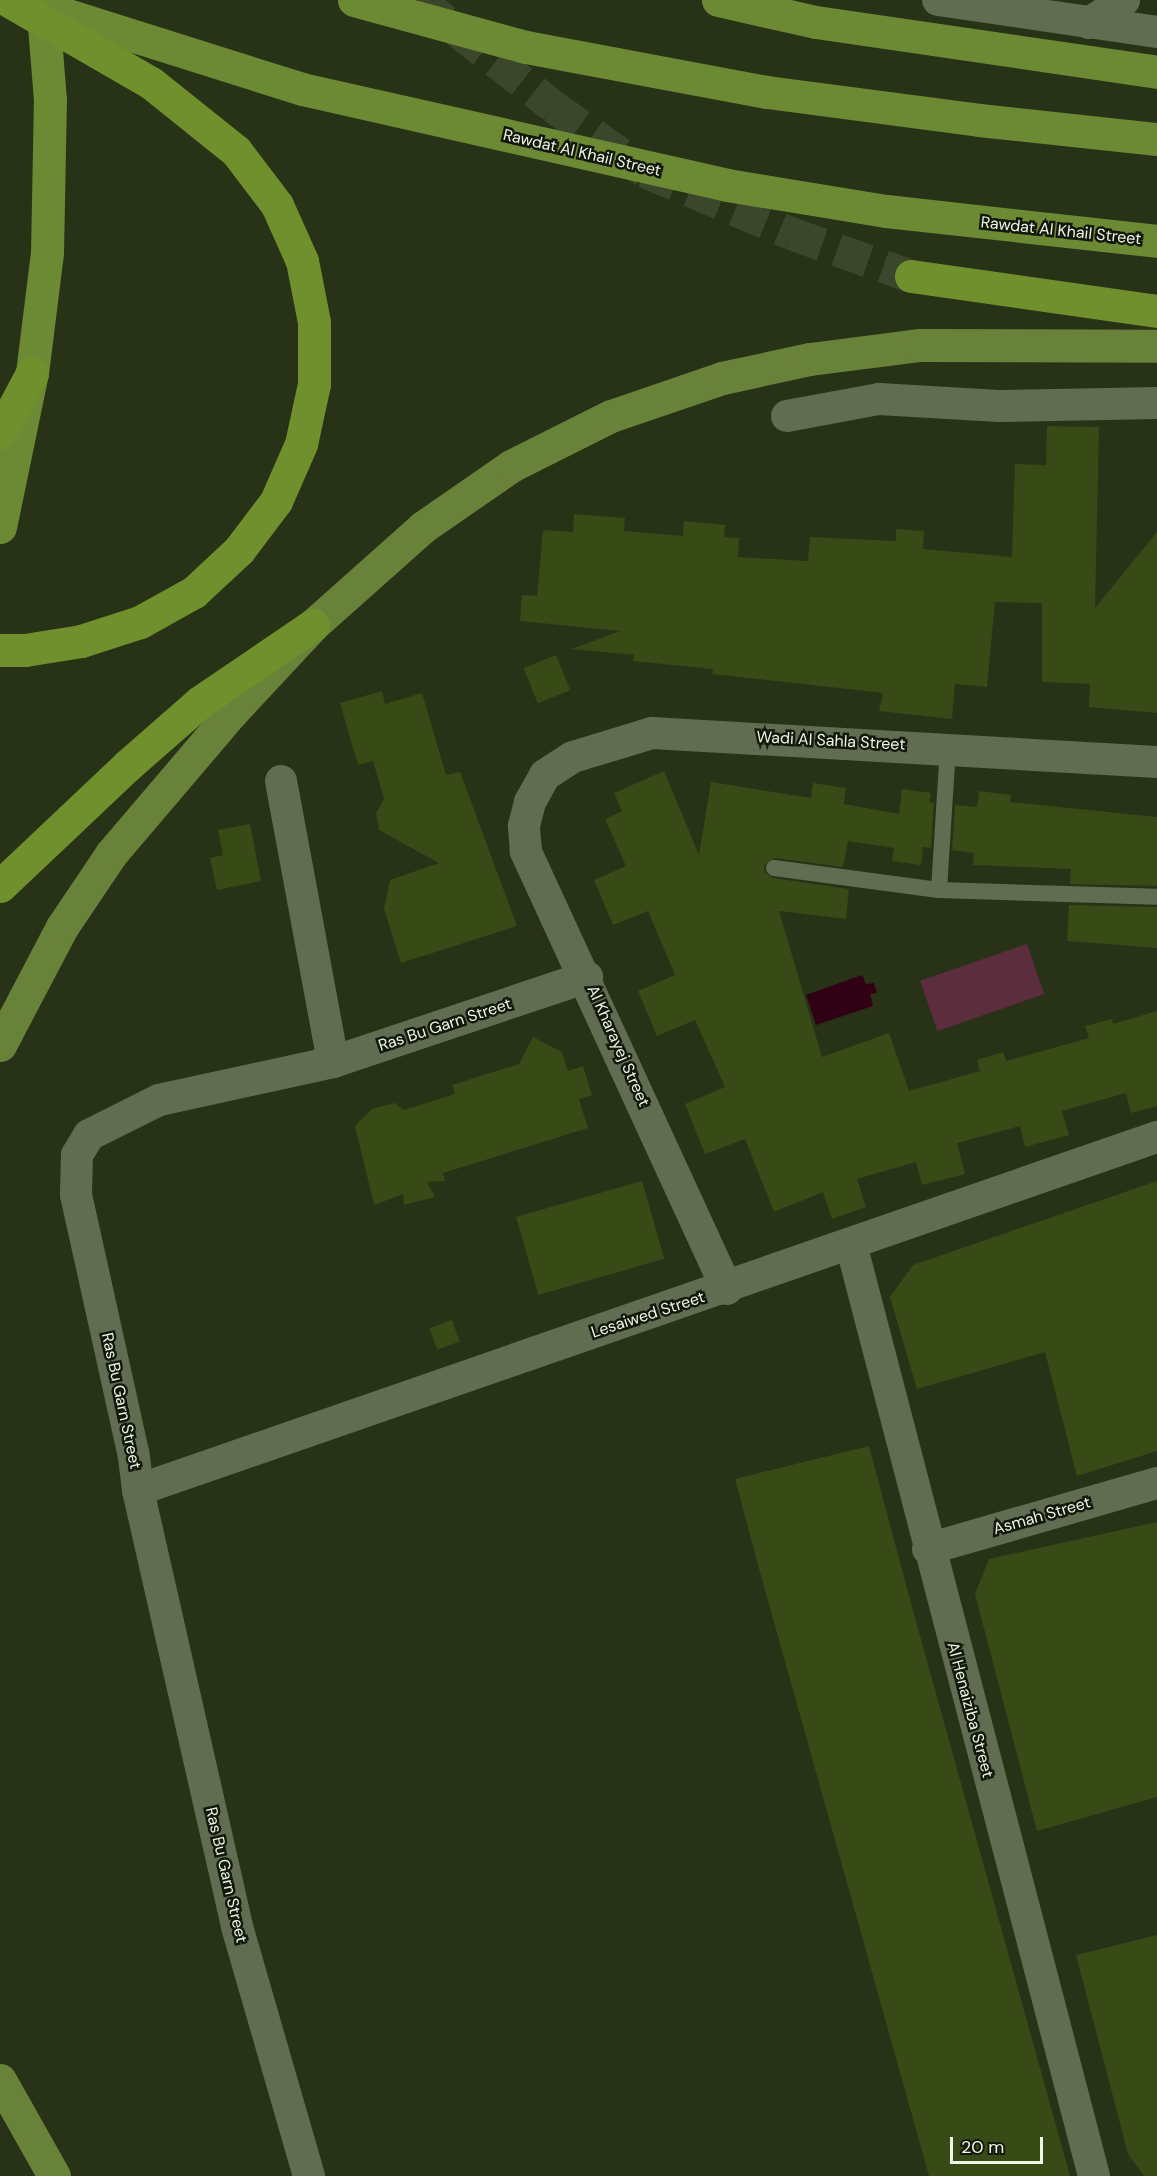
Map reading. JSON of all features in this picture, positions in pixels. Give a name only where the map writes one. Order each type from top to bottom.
[{"type":"highway","points":[[5,650],[81,640],[140,622],[194,592],[239,550],[276,501],[301,444],[314,384],[314,322],[302,261],[277,205],[236,151],[151,83],[7,0]]},
{"type":"highway","name":"Rawdat Al Khail Street","points":[[20,0],[302,89],[727,185],[886,211],[1157,241]]},
{"type":"highway","points":[[0,527],[32,373],[47,253],[50,100],[42,0]]},
{"type":"highway","points":[[354,0],[526,47],[767,92],[979,120],[1157,139]]},
{"type":"highway","points":[[718,0],[816,22],[1157,72]]},
{"type":"highway","points":[[911,276],[1157,311]]},
{"type":"highway","points":[[0,432],[32,373]]},
{"type":"highway","points":[[0,886],[128,765],[200,702],[313,626]]},
{"type":"main road","points":[[0,1046],[62,927],[111,854],[231,713],[313,626],[423,527],[511,466],[610,416],[722,378],[810,359],[920,345],[1157,346]]},
{"type":"main road","points":[[0,2080],[54,2176]]},
{"type":"street","points":[[938,0],[1157,32]]},
{"type":"street","points":[[1089,23],[1124,0]]},
{"type":"street","points":[[787,416],[879,399],[999,406],[1157,403]]},
{"type":"street","name":"Wadi Al Sahla Street","points":[[587,977],[526,851],[524,826],[530,802],[545,775],[573,757],[652,733],[948,748],[1157,762]]},
{"type":"street","points":[[280,781],[333,1062]]},
{"type":"street","name":"Ras Bu Garn Street","points":[[309,2176],[237,1926],[138,1490],[76,1195],[77,1155],[89,1136],[159,1100],[333,1062],[587,977]]},
{"type":"street","name":"Al Kharayej Street","points":[[587,977],[727,1288]]},
{"type":"street","name":"Lesaiwed Street","points":[[138,1490],[727,1288],[1157,1137]]},
{"type":"street","name":"Al Henaiziba Street","points":[[851,1244],[928,1549],[1094,2176]]},
{"type":"street","name":"Asmah Street","points":[[928,1549],[1157,1483]]},
{"type":"lane","points":[[939,890],[948,748]]},
{"type":"lane","points":[[774,868],[939,890],[1157,897]]},
{"type":"shaded area","points":[[1027,944],[1044,994],[937,1031],[920,981]]},
{"type":"shaded area","points":[[862,975],[866,984],[874,983],[877,993],[870,994],[873,1006],[816,1025],[806,995]]},
{"type":"building","points":[[1047,426],[1099,427],[1095,608],[1157,532],[1157,713],[1089,707],[1090,684],[1042,682],[1042,603],[995,602],[987,687],[955,684],[952,719],[879,711],[883,693],[712,674],[713,669],[633,661],[634,655],[572,649],[620,631],[520,621],[522,595],[537,596],[543,530],[573,532],[574,514],[625,518],[624,531],[683,536],[684,521],[725,525],[724,537],[739,538],[738,557],[808,561],[810,537],[896,541],[896,529],[924,531],[923,549],[1012,557],[1015,464],[1046,465]]},
{"type":"building","points":[[556,655],[570,690],[538,703],[524,668]]},
{"type":"building","points":[[382,691],[385,704],[422,693],[446,775],[460,772],[517,926],[401,963],[384,909],[390,880],[439,863],[379,830],[376,813],[384,799],[373,761],[358,765],[340,703]]},
{"type":"building","points":[[664,771],[699,855],[711,782],[811,798],[813,783],[846,788],[844,804],[899,814],[902,789],[931,793],[929,802],[934,803],[931,848],[923,847],[921,865],[892,861],[894,848],[848,841],[843,867],[775,858],[764,866],[765,873],[773,878],[849,889],[846,919],[779,911],[822,1057],[889,1033],[909,1091],[980,1071],[977,1060],[1003,1052],[1006,1061],[1089,1038],[1085,1026],[1112,1019],[1113,1024],[1157,1011],[1157,1106],[1131,1113],[1126,1093],[1062,1111],[1069,1135],[1025,1147],[1020,1126],[957,1143],[965,1174],[922,1185],[916,1162],[857,1179],[866,1207],[832,1219],[823,1192],[774,1212],[745,1139],[705,1154],[685,1104],[725,1087],[695,1020],[657,1036],[638,991],[675,975],[648,911],[613,925],[594,880],[626,866],[605,819],[622,811],[614,793]]},
{"type":"building","points":[[979,791],[1011,795],[1010,802],[1157,817],[1157,886],[1070,884],[1071,869],[973,865],[974,853],[952,850],[955,805],[977,807]]},
{"type":"building","points":[[250,824],[261,881],[217,890],[210,858],[223,855],[218,830]]},
{"type":"building","points":[[1069,905],[1157,907],[1157,948],[1067,941]]},
{"type":"building","points":[[533,1037],[562,1052],[568,1071],[583,1066],[592,1095],[579,1099],[588,1128],[443,1173],[445,1181],[427,1182],[435,1197],[404,1205],[403,1194],[374,1205],[355,1126],[372,1109],[395,1103],[404,1110],[455,1094],[452,1085],[519,1064]]},
{"type":"building","points":[[642,1181],[664,1259],[538,1295],[516,1217]]},
{"type":"building","points":[[1157,1181],[1157,1451],[1077,1476],[1045,1352],[917,1389],[890,1297],[913,1265]]},
{"type":"building","points":[[452,1320],[460,1342],[437,1350],[429,1328]]},
{"type":"building","points":[[869,1446],[1070,2176],[929,2176],[760,1572],[735,1479]]},
{"type":"building","points":[[1157,1522],[1157,1797],[1037,1831],[975,1594],[989,1559]]},
{"type":"building","points":[[1157,1935],[1157,2176],[1144,2176],[1128,2154],[1076,1955]]},
{"type":"tunnel","points":[[419,0],[553,106],[645,171],[791,233],[911,276]]}]
